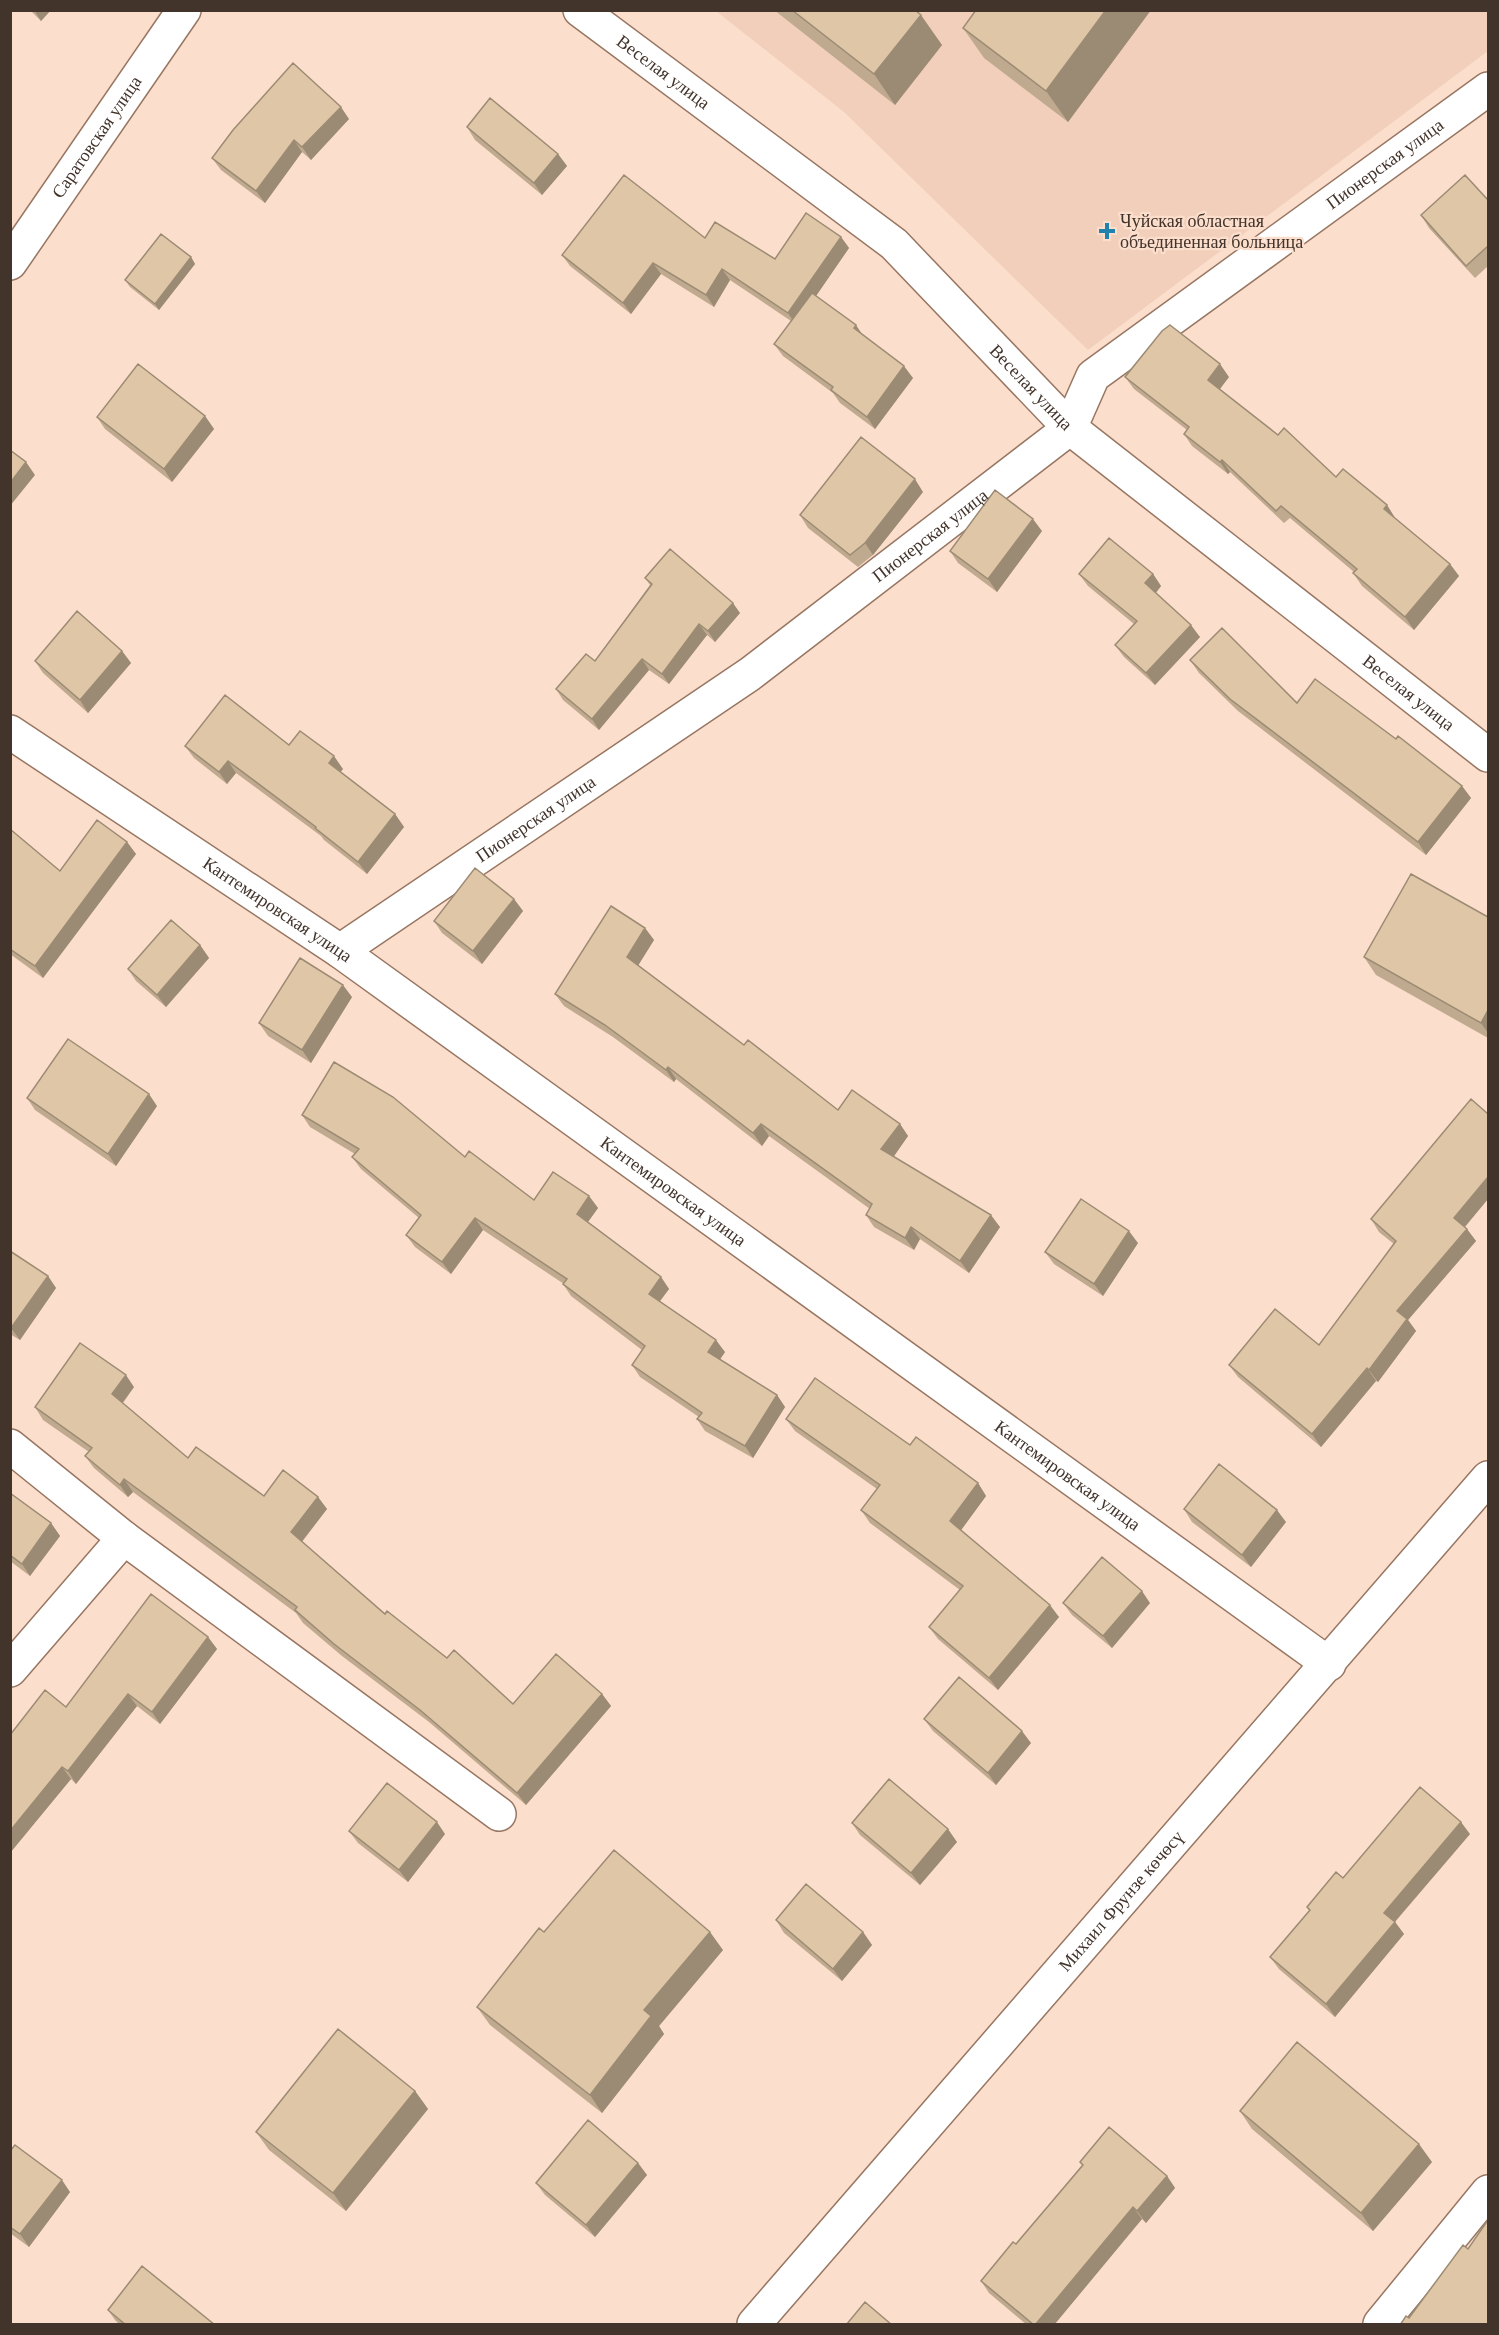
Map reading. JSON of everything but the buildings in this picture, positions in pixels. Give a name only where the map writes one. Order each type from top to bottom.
[{"type":"street","name":"Саратовская улица","points":[[10,263],[184,10]]},
{"type":"street","name":"Веселая улица","points":[[580,10],[894,244],[1070,428],[1488,755]]},
{"type":"street","name":"Пионерская улица","points":[[340,951],[750,674],[1070,428],[1093,376],[1488,89]]},
{"type":"street","name":"Кантемировская улица","points":[[10,732],[340,951],[1329,1664]]},
{"type":"street","points":[[10,1446],[124,1539],[499,1814]]},
{"type":"street","name":"Михаил Фрунзе көчөсү","points":[[754,2325],[1488,1478]]},
{"type":"street","points":[[10,1670],[124,1539]]},
{"type":"street","points":[[1380,2325],[1488,2192]]},
{"type":"shaded area","name":"Чуйская областная объединенная больница","points":[[716,11],[1488,11],[1488,51],[1088,350],[844,112]]},
{"type":"place","name":"Чуйская областная объединенная больница","points":[[1107,231]]}]
